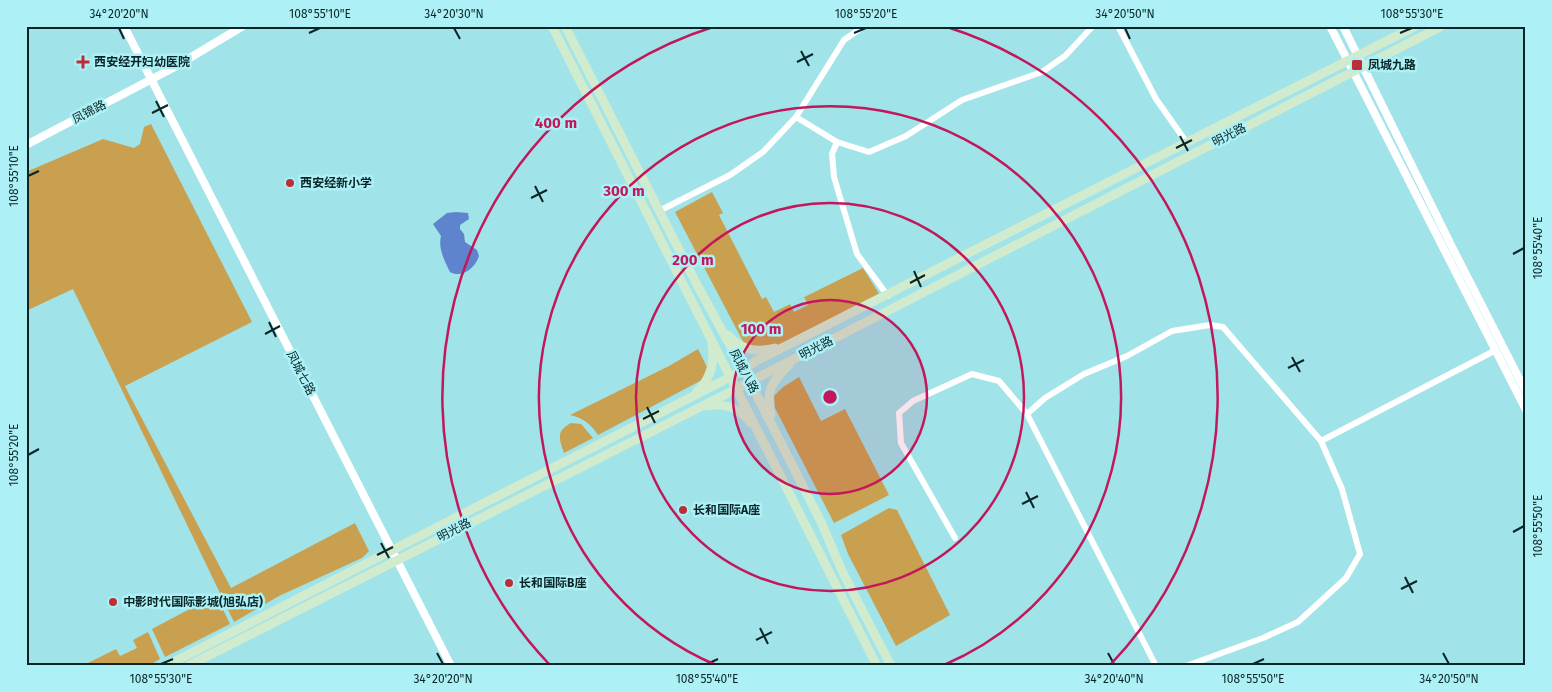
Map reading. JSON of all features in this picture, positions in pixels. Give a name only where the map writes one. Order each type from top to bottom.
[{"type":"main road","name":"凤城八路","points":[[552,26],[878,666]]},
{"type":"main road","name":"凤城八路","points":[[565,26],[659,211],[776,432],[822,524],[842,570],[891,666]]},
{"type":"main road","name":"明光路","points":[[166,666],[744,370],[754,362],[888,296],[1416,26]]},
{"type":"main road","name":"明光路","points":[[188,666],[396,559],[750,382],[1442,26]]},
{"type":"main road","points":[[719,324],[736,343],[748,349],[759,351],[790,345]]},
{"type":"main road","points":[[689,398],[702,387],[712,369],[712,348],[708,330]]},
{"type":"main road","points":[[776,432],[768,403],[769,390],[778,375],[796,358]]},
{"type":"main road","points":[[695,410],[714,405],[737,409],[763,440]]},
{"type":"street","name":"凤城七路","points":[[124,26],[451,666]]},
{"type":"street","name":"凤锦路","points":[[26,145],[152,79],[243,26]]},
{"type":"street","points":[[659,211],[730,175],[763,152],[796,117],[844,40],[864,26]]},
{"type":"street","points":[[796,117],[837,142],[869,152],[906,136],[962,100],[1042,72],[1065,56],[1093,26]]},
{"type":"street","points":[[1330,26],[1526,410]]},
{"type":"street","points":[[1343,26],[1452,248],[1526,392]]},
{"type":"street","points":[[1121,27],[1156,99],[1187,143]]},
{"type":"street","points":[[837,142],[832,154],[834,177],[857,254],[888,296]]},
{"type":"street","points":[[1027,414],[1045,398],[1084,374],[1127,356],[1172,331],[1210,325],[1223,327],[1321,441],[1342,488],[1360,554],[1346,578],[1298,622],[1186,666]]},
{"type":"street","points":[[1321,441],[1496,350]]},
{"type":"street","points":[[955,538],[901,443],[899,413],[913,401],[972,374],[999,382],[1027,414],[1156,666]]},
{"type":"shaded area","points":[[151,124],[252,322],[125,386],[129,394],[231,588],[355,523],[369,551],[362,558],[279,596],[234,622],[73,289],[26,311],[26,172],[103,139],[134,148],[140,144],[144,127]]},
{"type":"shaded area","points":[[712,192],[723,213],[719,215],[762,299],[766,297],[774,312],[790,304],[794,312],[808,305],[804,297],[863,268],[880,295],[772,351],[748,351],[675,212]]},
{"type":"shaded area","points":[[698,349],[707,367],[702,380],[598,435],[586,422],[570,415],[669,366]]},
{"type":"shaded area","points":[[799,377],[821,421],[845,409],[889,495],[834,523],[775,408],[774,396],[783,387]]},
{"type":"shaded area","points":[[571,423],[581,424],[593,438],[564,453],[560,435],[563,429]]},
{"type":"shaded area","points":[[889,508],[897,510],[950,615],[896,646],[848,554],[841,535]]},
{"type":"shaded area","points":[[216,595],[230,624],[165,657],[152,629]]},
{"type":"shaded area","points":[[148,632],[160,659],[148,666],[86,664],[116,649],[120,656],[137,648],[133,640]]},
{"type":"water","points":[[447,213],[468,213],[469,219],[460,225],[460,229],[464,234],[465,242],[477,250],[479,256],[472,268],[459,274],[450,272],[441,250],[441,236],[433,224]]},
{"type":"place","name":"西安经开妇幼医院","points":[[83,62]]},
{"type":"place","name":"凤城九路","points":[[1357,65]]},
{"type":"place","name":"西安经新小学","points":[[290,183]]},
{"type":"place","name":"长和国际A座","points":[[683,510]]},
{"type":"place","name":"长和国际B座","points":[[509,583]]},
{"type":"place","name":"中影时代国际影城(旭弘店)","points":[[113,602]]}]
